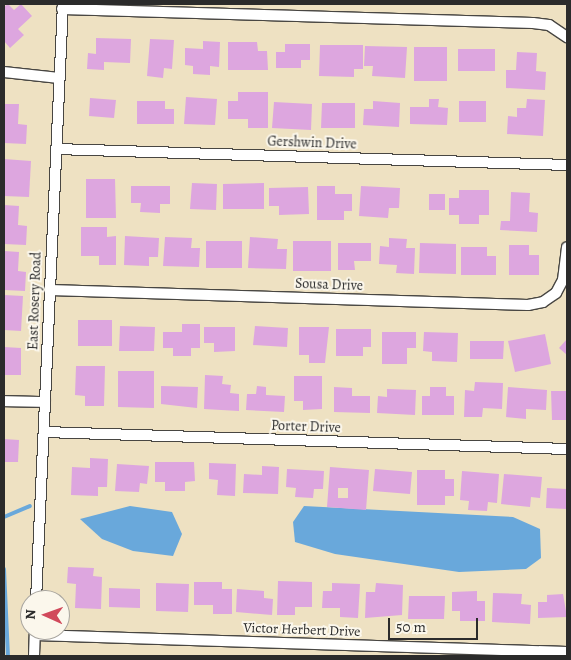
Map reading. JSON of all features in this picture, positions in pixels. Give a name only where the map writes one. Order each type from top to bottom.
[{"type":"street","points":[[62,6],[533,23],[550,25],[567,37]]},
{"type":"street","name":"East Rosery Road","points":[[36,590],[62,6]]},
{"type":"street","points":[[4,72],[59,78]]},
{"type":"street","name":"Gershwin Drive","points":[[56,149],[567,165]]},
{"type":"street","name":"Sousa Drive","points":[[50,290],[528,305],[543,302],[556,293],[563,280],[567,247]]},
{"type":"street","points":[[4,401],[45,402]]},
{"type":"street","name":"Porter Drive","points":[[44,432],[567,449]]},
{"type":"street","name":"Victor Herbert Drive","points":[[70,633],[567,652]]},
{"type":"street","points":[[34,656],[35,640]]},
{"type":"water","points":[[130,506],[172,512],[182,534],[173,556],[133,551],[102,539],[80,519]]},
{"type":"water","points":[[304,506],[513,517],[540,529],[541,558],[526,569],[459,572],[335,554],[295,542],[293,522]]},
{"type":"building","points":[[8,4],[14,10],[21,4],[32,16],[18,29],[24,35],[10,48],[4,41],[4,7]]},
{"type":"building","points":[[96,38],[131,39],[130,63],[104,62],[104,70],[87,69],[88,53],[96,54]]},
{"type":"building","points":[[150,39],[174,40],[172,69],[164,68],[163,78],[147,76]]},
{"type":"building","points":[[203,41],[220,42],[219,67],[210,66],[210,75],[193,74],[193,66],[185,65],[185,48],[203,49]]},
{"type":"building","points":[[228,42],[257,42],[258,51],[267,51],[268,70],[228,70]]},
{"type":"building","points":[[285,44],[310,44],[310,60],[301,60],[301,68],[276,68],[276,52],[285,52]]},
{"type":"building","points":[[320,45],[363,45],[363,69],[354,69],[354,77],[319,76]]},
{"type":"building","points":[[365,46],[407,47],[405,78],[372,76],[373,66],[364,66]]},
{"type":"building","points":[[414,47],[447,47],[447,81],[414,81]]},
{"type":"building","points":[[458,49],[495,49],[495,71],[458,71]]},
{"type":"building","points":[[517,52],[537,53],[536,71],[546,72],[545,90],[506,88],[506,70],[516,70]]},
{"type":"building","points":[[238,92],[268,92],[268,128],[248,128],[248,119],[228,119],[228,101],[238,101]]},
{"type":"building","points":[[186,97],[217,99],[215,125],[184,124]]},
{"type":"building","points":[[90,98],[116,100],[114,118],[89,116]]},
{"type":"building","points":[[429,99],[439,99],[438,107],[448,108],[447,125],[410,124],[410,107],[429,107]]},
{"type":"building","points":[[527,99],[545,100],[543,136],[507,134],[508,116],[517,117],[517,108],[526,108]]},
{"type":"building","points":[[137,101],[165,101],[165,109],[174,109],[174,124],[137,124]]},
{"type":"building","points":[[373,101],[400,103],[399,127],[363,125],[364,109],[373,109]]},
{"type":"building","points":[[459,101],[486,101],[486,122],[459,122]]},
{"type":"building","points":[[274,102],[312,104],[311,130],[272,128]]},
{"type":"building","points":[[322,103],[355,103],[355,128],[321,128]]},
{"type":"building","points":[[4,104],[19,104],[18,124],[27,125],[26,144],[4,143]]},
{"type":"building","points":[[4,159],[31,161],[29,197],[4,196]]},
{"type":"building","points":[[86,179],[115,179],[116,218],[86,218]]},
{"type":"building","points":[[192,183],[217,184],[216,210],[190,209]]},
{"type":"building","points":[[264,183],[264,209],[223,209],[223,184]]},
{"type":"building","points":[[131,186],[170,186],[170,204],[160,204],[160,213],[140,212],[141,203],[131,203]]},
{"type":"building","points":[[317,186],[335,186],[335,194],[352,194],[352,211],[344,211],[344,220],[317,220]]},
{"type":"building","points":[[361,186],[400,188],[399,208],[389,208],[388,218],[359,216]]},
{"type":"building","points":[[308,187],[309,214],[279,215],[279,206],[269,206],[269,188]]},
{"type":"building","points":[[459,190],[489,190],[489,215],[479,215],[479,224],[459,224],[459,215],[449,215],[449,198],[459,198]]},
{"type":"building","points":[[511,192],[530,193],[529,212],[538,213],[537,232],[500,230],[501,221],[510,221]]},
{"type":"building","points":[[429,194],[445,194],[445,210],[429,210]]},
{"type":"building","points":[[4,205],[19,206],[18,225],[27,226],[26,245],[4,244]]},
{"type":"building","points":[[81,227],[107,227],[107,237],[116,236],[116,265],[99,265],[99,256],[81,256]]},
{"type":"building","points":[[125,236],[159,238],[158,257],[149,257],[149,266],[124,265]]},
{"type":"building","points":[[165,237],[192,238],[191,248],[200,248],[199,267],[163,266]]},
{"type":"building","points":[[250,237],[278,239],[277,249],[287,249],[286,269],[248,268]]},
{"type":"building","points":[[389,238],[407,239],[406,248],[415,248],[414,274],[396,273],[397,265],[379,264],[380,246],[389,247]]},
{"type":"building","points":[[206,241],[242,241],[242,268],[206,268]]},
{"type":"building","points":[[293,241],[331,241],[331,271],[293,271]]},
{"type":"building","points":[[338,243],[371,243],[371,261],[354,261],[355,270],[338,270]]},
{"type":"building","points":[[420,243],[456,244],[456,274],[419,273]]},
{"type":"building","points":[[509,245],[529,245],[529,255],[539,255],[539,275],[509,275]]},
{"type":"building","points":[[461,247],[487,247],[487,256],[496,256],[496,275],[461,275]]},
{"type":"building","points":[[4,251],[19,252],[18,271],[26,272],[25,291],[4,290]]},
{"type":"building","points":[[4,295],[23,296],[21,331],[4,330]]},
{"type":"building","points":[[78,320],[112,320],[112,346],[78,346]]},
{"type":"building","points":[[182,324],[200,324],[200,348],[191,348],[191,356],[173,356],[173,348],[163,348],[163,332],[182,332]]},
{"type":"building","points":[[120,326],[155,327],[154,351],[119,351]]},
{"type":"building","points":[[255,326],[288,328],[287,347],[253,345]]},
{"type":"building","points":[[204,327],[235,327],[235,351],[214,352],[214,343],[204,343]]},
{"type":"building","points":[[299,327],[329,327],[325,363],[309,363],[309,355],[299,355]]},
{"type":"building","points":[[336,329],[371,329],[371,347],[363,347],[363,356],[336,356]]},
{"type":"building","points":[[382,332],[416,332],[416,348],[407,348],[407,364],[382,364]]},
{"type":"building","points":[[424,332],[458,333],[457,362],[432,361],[432,352],[423,351]]},
{"type":"building","points":[[545,334],[551,364],[515,372],[508,341]]},
{"type":"building","points":[[567,339],[567,355],[559,348]]},
{"type":"building","points":[[470,341],[504,341],[503,359],[470,359]]},
{"type":"building","points":[[4,347],[21,348],[21,375],[4,375]]},
{"type":"building","points":[[76,366],[105,366],[104,406],[85,406],[85,396],[75,395]]},
{"type":"building","points":[[118,371],[154,371],[154,408],[118,407]]},
{"type":"building","points":[[205,375],[223,376],[222,384],[231,385],[230,393],[239,394],[239,411],[204,409]]},
{"type":"building","points":[[294,376],[322,376],[322,409],[303,410],[303,401],[294,401]]},
{"type":"building","points":[[475,382],[503,383],[502,409],[483,408],[482,417],[464,417],[465,390],[474,391]]},
{"type":"building","points":[[161,386],[198,387],[197,408],[161,404]]},
{"type":"building","points":[[257,386],[266,387],[266,395],[285,396],[284,412],[246,410],[247,394],[256,394]]},
{"type":"building","points":[[334,387],[352,388],[352,396],[370,396],[370,413],[334,412]]},
{"type":"building","points":[[430,387],[446,387],[446,396],[454,396],[454,415],[422,415],[422,396],[430,396]]},
{"type":"building","points":[[508,387],[547,390],[546,410],[526,409],[526,419],[506,417]]},
{"type":"building","points":[[387,389],[416,390],[415,415],[377,413],[378,396],[387,397]]},
{"type":"building","points":[[551,391],[567,391],[567,420],[552,420]]},
{"type":"building","points":[[4,439],[19,440],[18,462],[4,462]]},
{"type":"building","points":[[90,458],[108,459],[107,487],[98,487],[98,496],[71,495],[72,467],[90,468]]},
{"type":"building","points":[[155,462],[194,462],[195,481],[185,482],[185,491],[165,491],[165,482],[155,482]]},
{"type":"building","points":[[209,463],[236,464],[235,496],[217,495],[218,480],[209,479]]},
{"type":"building","points":[[117,464],[149,466],[147,484],[140,483],[139,492],[115,491]]},
{"type":"building","points":[[262,466],[279,467],[278,494],[243,493],[244,474],[262,475]]},
{"type":"building","points":[[330,467],[369,470],[366,510],[327,507]],"holes":[[[338,488],[348,488],[348,498],[338,498]]]},
{"type":"building","points":[[287,469],[324,471],[323,489],[314,489],[313,498],[295,497],[296,488],[286,487]]},
{"type":"building","points":[[375,469],[412,472],[410,494],[373,491]]},
{"type":"building","points":[[417,470],[445,470],[445,479],[454,479],[454,496],[445,496],[445,505],[417,505]]},
{"type":"building","points":[[462,471],[499,474],[497,503],[488,502],[487,511],[468,510],[469,501],[460,500]]},
{"type":"building","points":[[504,474],[542,477],[540,498],[531,497],[530,507],[501,504]]},
{"type":"building","points":[[547,488],[567,489],[567,509],[546,508]]},
{"type":"building","points":[[68,567],[94,568],[93,576],[102,577],[101,609],[75,608],[76,584],[67,583]]},
{"type":"building","points":[[278,581],[312,582],[312,607],[295,607],[295,615],[277,615]]},
{"type":"building","points":[[194,582],[222,582],[222,589],[232,589],[232,614],[213,614],[213,605],[194,605]]},
{"type":"building","points":[[156,583],[189,584],[188,612],[156,611]]},
{"type":"building","points":[[332,583],[360,584],[358,618],[340,617],[340,608],[322,608],[323,591],[332,591]]},
{"type":"building","points":[[376,583],[403,585],[402,615],[365,618],[366,592],[375,592]]},
{"type":"building","points":[[109,588],[140,589],[140,608],[109,607]]},
{"type":"building","points":[[237,589],[264,591],[264,598],[273,599],[272,615],[236,612]]},
{"type":"building","points":[[477,591],[477,601],[485,601],[485,621],[460,621],[460,611],[452,611],[452,592]]},
{"type":"building","points":[[493,593],[522,594],[521,604],[531,605],[530,624],[492,622]]},
{"type":"building","points":[[563,594],[567,617],[538,618],[538,602],[547,602],[547,595]]},
{"type":"building","points":[[409,596],[445,596],[444,619],[408,619]]},
{"type":"waterway","points":[[4,517],[30,506]]},
{"type":"waterway","points":[[4,569],[8,656]]}]
